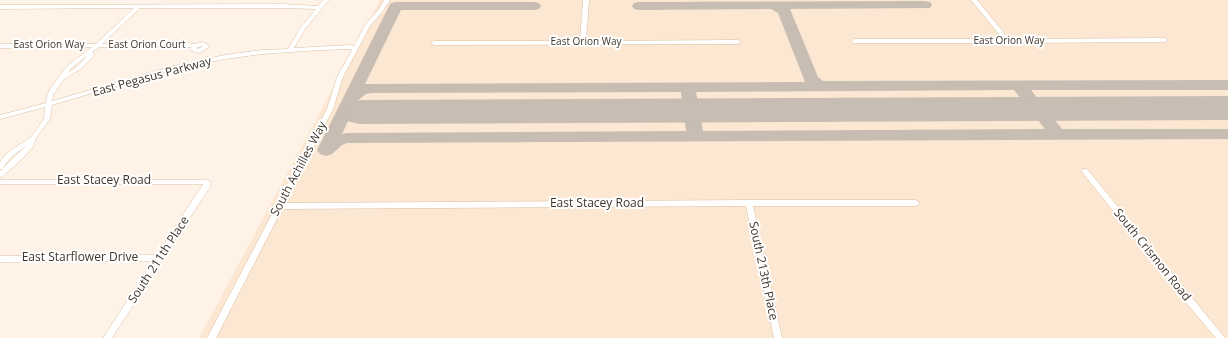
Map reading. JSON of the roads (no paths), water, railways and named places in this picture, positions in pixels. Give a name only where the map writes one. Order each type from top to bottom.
[{"type":"street","points":[[64,6],[72,0]]},
{"type":"street","points":[[290,50],[302,28],[326,0]]},
{"type":"street","name":"South Achilles Way","points":[[211,338],[330,109],[338,83],[368,25],[381,10],[387,0]]},
{"type":"street","points":[[583,42],[586,0]]},
{"type":"street","points":[[974,0],[1008,41]]},
{"type":"street","points":[[0,175],[21,156],[30,145],[46,119],[50,96],[53,89],[69,67],[98,45],[139,6]]},
{"type":"street","points":[[0,7],[282,6],[320,8]]},
{"type":"street","name":"East Orion Way","points":[[854,41],[1165,40]]},
{"type":"street","name":"East Orion Way","points":[[434,43],[738,42]]},
{"type":"street","points":[[62,78],[80,67],[95,51],[98,45]]},
{"type":"street","name":"East Orion Way","points":[[0,46],[98,45]]},
{"type":"street","name":"East Orion Court","points":[[98,45],[195,46]]},
{"type":"street","name":"East Pegasus Parkway","points":[[0,117],[49,105],[198,62],[262,52],[306,50],[319,52],[348,52],[355,50]]},
{"type":"street","points":[[73,64],[82,64]]},
{"type":"street","points":[[0,166],[7,160],[9,155],[33,138]]},
{"type":"street","points":[[7,160],[16,160]]},
{"type":"street","name":"South Crismon Road","points":[[1085,171],[1221,338]]},
{"type":"street","name":"East Stacey Road","points":[[0,182],[207,182]]},
{"type":"street","name":"South 211th Place","points":[[107,338],[161,258],[206,187],[207,182]]},
{"type":"street","name":"East Stacey Road","points":[[280,206],[915,203]]},
{"type":"street","name":"South 213th Place","points":[[749,204],[778,338]]},
{"type":"street","name":"East Starflower Drive","points":[[0,259],[161,258]]}]
